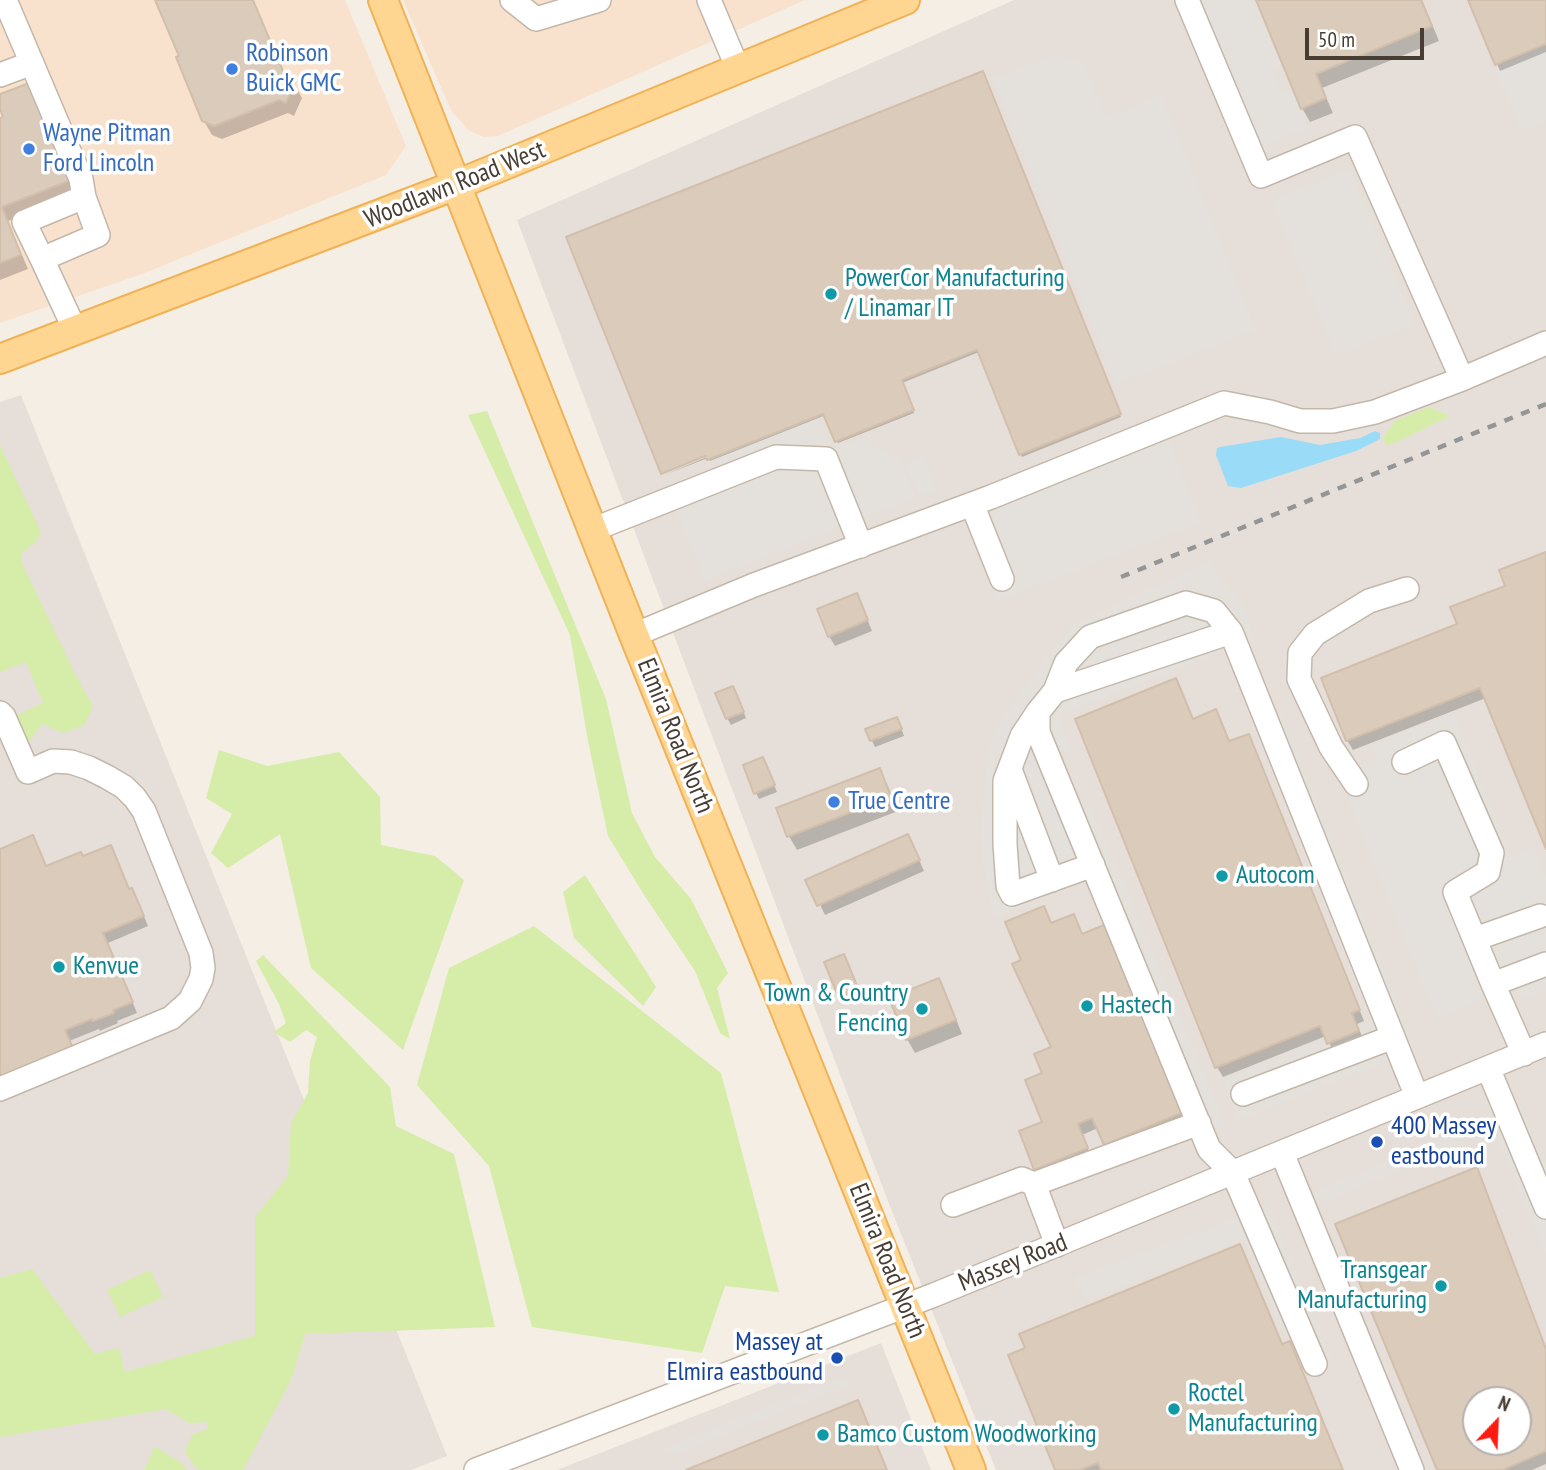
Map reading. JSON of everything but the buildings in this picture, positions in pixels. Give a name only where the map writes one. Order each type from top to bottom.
[{"type":"main road","name":"Elmira Road North","points":[[383,0],[592,530],[971,1470]]},
{"type":"main road","name":"Woodlawn Road West","points":[[0,359],[456,185],[889,3]]},
{"type":"street","points":[[5,0],[81,179],[84,197],[98,235],[42,259]]},
{"type":"street","points":[[512,0],[536,19],[599,0]]},
{"type":"street","points":[[709,0],[737,69]]},
{"type":"street","points":[[1186,0],[1261,176],[1355,137],[1462,379]]},
{"type":"street","points":[[0,75],[32,63]]},
{"type":"street","points":[[75,330],[24,222],[84,197]]},
{"type":"street","points":[[634,635],[754,585],[972,505],[1224,403],[1300,421],[1333,421],[1375,412],[1546,343]]},
{"type":"street","points":[[592,530],[776,457],[826,459],[861,546]]},
{"type":"street","points":[[972,505],[1002,579]]},
{"type":"street","points":[[1356,784],[1331,747],[1299,679],[1300,653],[1315,634],[1369,601],[1407,589]]},
{"type":"street","points":[[1093,865],[1012,894],[1005,844],[1005,781],[1021,736],[1055,691],[1066,663],[1090,636],[1186,603],[1214,611],[1231,632],[1417,1097]]},
{"type":"street","points":[[1055,691],[1231,632]]},
{"type":"street","points":[[1038,712],[1038,732],[1209,1149],[1233,1173],[1315,1364]]},
{"type":"street","points":[[0,713],[28,772],[53,761],[71,762],[107,777],[124,787],[135,798],[144,811],[201,953],[203,968],[201,979],[190,1001],[171,1018],[0,1089]]},
{"type":"street","points":[[1404,762],[1444,743],[1492,853],[1488,872],[1455,892],[1524,1054]]},
{"type":"street","points":[[1009,769],[1052,880]]},
{"type":"street","points":[[1475,939],[1540,916]]},
{"type":"street","points":[[1493,984],[1546,964]]},
{"type":"street","points":[[1243,1094],[1393,1037]]},
{"type":"street","name":"Massey Road","points":[[476,1470],[906,1306],[1546,1044]]},
{"type":"street","points":[[1488,1068],[1546,1207]]},
{"type":"street","points":[[953,1205],[1022,1179],[1034,1184],[1199,1123]]},
{"type":"street","points":[[1282,1153],[1412,1470]]},
{"type":"street","points":[[1034,1184],[1057,1245]]},
{"type":"shaded area","points":[[0,0],[345,0],[406,146],[386,175],[142,274],[0,323]]},
{"type":"shaded area","points":[[403,0],[805,0],[498,136],[484,137],[468,130],[451,110]]},
{"type":"shaded area","points":[[1014,0],[1546,0],[1546,1470],[996,1470],[889,1204],[517,220]]},
{"type":"shaded area","points":[[1179,0],[1253,0],[1280,64],[1270,69],[1281,93],[1292,89],[1308,127],[1245,154]]},
{"type":"shaded area","points":[[1546,47],[1546,121],[1522,131],[1495,68]]},
{"type":"shaded area","points":[[1055,55],[1084,65],[1105,118],[1161,96],[1255,329],[1116,384],[993,79]]},
{"type":"shaded area","points":[[1350,169],[1414,323],[1336,355],[1272,200]]},
{"type":"shaded area","points":[[21,395],[447,1456],[411,1470],[0,1470],[0,402]]},
{"type":"shaded area","points":[[818,416],[832,451],[863,439],[900,461],[915,497],[705,580],[668,489],[719,467],[715,458]]},
{"type":"shaded area","points":[[1168,440],[1200,522],[998,600],[976,542],[1005,503]]},
{"type":"shaded area","points":[[923,456],[936,489],[919,495],[906,463]]},
{"type":"shaded area","points":[[1209,562],[1228,590],[1241,602],[1254,639],[1057,715],[1072,750],[1059,755],[1081,809],[1090,805],[1225,1125],[1210,1131],[1093,879],[994,917],[983,862],[982,820],[987,765],[995,732],[1072,626]]},
{"type":"shaded area","points":[[1453,713],[1511,857],[1534,848],[1546,879],[1546,989],[1521,999],[1515,986],[1437,1017],[1339,776],[1377,760],[1372,745]]},
{"type":"shaded area","points":[[1282,715],[1410,1035],[1384,1046],[1389,1060],[1239,1119],[1224,1080],[1372,1021],[1255,725]]},
{"type":"shaded area","points":[[1521,1106],[1546,1166],[1546,1253],[1490,1119]]},
{"type":"shaded area","points":[[1460,1132],[1464,1144],[1317,1204],[1312,1193]]},
{"type":"shaded area","points":[[1268,1207],[1331,1361],[1310,1372],[1294,1333],[1284,1335],[1244,1239],[1086,1300],[1075,1278]]},
{"type":"shaded area","points":[[881,1343],[931,1470],[557,1470]]},
{"type":"shaded area","points":[[840,1378],[853,1383],[674,1454],[664,1448]]},
{"type":"green space","points":[[1429,407],[1450,416],[1386,445],[1383,438],[1395,421]]},
{"type":"green space","points":[[487,411],[606,699],[632,813],[655,857],[691,899],[728,973],[717,988],[730,1039],[720,1033],[695,971],[608,836],[570,635],[468,415]]},
{"type":"green space","points":[[0,445],[41,532],[36,542],[21,553],[22,563],[93,706],[85,725],[63,733],[42,724],[27,744],[13,717],[43,703],[26,662],[0,672]]},
{"type":"green space","points":[[219,750],[267,766],[339,752],[380,797],[381,845],[435,856],[464,880],[403,1050],[311,968],[280,834],[228,868],[211,853],[232,814],[206,798]]},
{"type":"green space","points":[[585,875],[656,987],[643,1006],[574,938],[563,892]]},
{"type":"green space","points":[[534,926],[721,1073],[779,1292],[725,1286],[702,1353],[532,1327],[489,1166],[417,1085],[449,968]]},
{"type":"green space","points":[[263,955],[390,1087],[396,1126],[454,1154],[495,1327],[305,1334],[291,1380],[243,1470],[199,1470],[185,1451],[192,1435],[209,1428],[206,1422],[189,1423],[166,1409],[0,1437],[0,1278],[32,1269],[95,1354],[119,1348],[125,1372],[255,1336],[255,1217],[288,1176],[291,1123],[308,1093],[310,1061],[317,1037],[306,1030],[290,1042],[274,1032],[286,1023],[256,961]]},
{"type":"green space","points":[[150,1270],[163,1297],[120,1317],[107,1290]]},
{"type":"green space","points":[[155,1446],[184,1465],[186,1470],[144,1470]]},
{"type":"water","points":[[1375,431],[1380,433],[1380,439],[1356,451],[1241,488],[1228,486],[1216,455],[1217,448],[1220,447],[1281,437],[1320,445],[1360,438]]},
{"type":"railway","points":[[1121,577],[1546,404]]},
{"type":"place","name":"Robinson Buick GMC","points":[[232,69]]},
{"type":"place","name":"Wayne Pitman Ford Lincoln","points":[[29,149]]},
{"type":"place","name":"PowerCor Manufacturing / Linamar IT","points":[[831,294]]},
{"type":"place","name":"True Centre","points":[[834,802]]},
{"type":"place","name":"Autocom","points":[[1222,876]]},
{"type":"place","name":"Kenvue","points":[[59,967]]},
{"type":"place","name":"Hastech","points":[[1087,1006]]},
{"type":"place","name":"Town & Country Fencing","points":[[922,1009]]},
{"type":"place","name":"400 Massey eastbound","points":[[1377,1142]]},
{"type":"place","name":"Transgear Manufacturing","points":[[1441,1286]]},
{"type":"place","name":"Massey at Elmira eastbound","points":[[837,1358]]},
{"type":"place","name":"Roctel Manufacturing","points":[[1174,1409]]},
{"type":"place","name":"Bamco Custom Woodworking","points":[[823,1435]]}]
